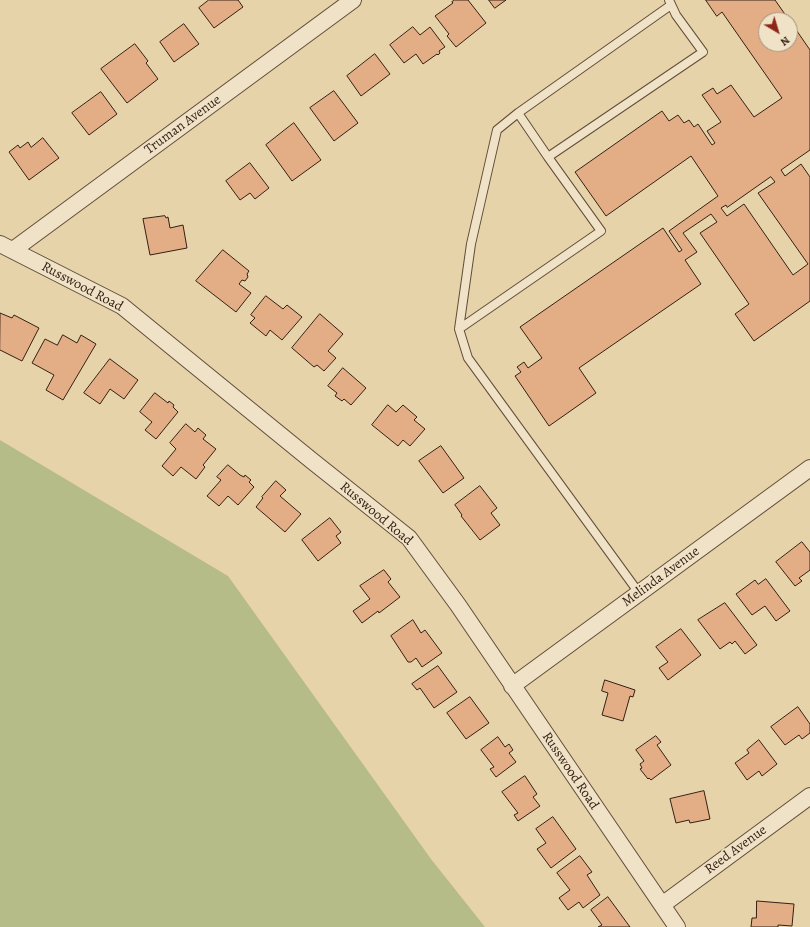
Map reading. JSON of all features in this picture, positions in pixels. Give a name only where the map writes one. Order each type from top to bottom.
[{"type":"street","name":"Truman Avenue","points":[[6,247],[354,0]]},
{"type":"street","name":"Russwood Road","points":[[6,247],[122,306],[311,460],[410,538],[458,605],[677,927]]},
{"type":"street","name":"Melinda Avenue","points":[[512,686],[810,468]]},
{"type":"street","name":"Reed Avenue","points":[[662,905],[810,796]]},
{"type":"lane","points":[[548,157],[703,52],[676,15],[670,2],[497,130],[471,244],[459,329],[468,358],[639,593]]},
{"type":"lane","points":[[459,329],[601,231],[518,114]]},
{"type":"green space","points":[[0,440],[228,576],[431,859],[485,927],[0,927]]},
{"type":"building","points":[[209,0],[238,0],[243,7],[214,28],[199,8]]},
{"type":"building","points":[[455,0],[468,0],[486,23],[456,47],[447,36],[449,34],[435,16]]},
{"type":"building","points":[[489,0],[506,0],[495,8]]},
{"type":"building","points":[[706,0],[775,0],[783,12],[758,12],[758,52],[798,52],[798,33],[810,50],[810,150],[781,170],[785,176],[801,164],[810,177],[810,301],[754,341],[735,314],[749,304],[700,233],[717,222],[711,214],[683,233],[697,252],[685,260],[701,284],[579,368],[596,393],[549,426],[515,376],[521,372],[517,367],[524,362],[528,368],[542,358],[520,327],[663,228],[679,252],[682,250],[669,231],[718,196],[691,156],[606,216],[575,172],[662,111],[669,121],[678,115],[684,123],[689,120],[694,127],[698,124],[712,145],[715,143],[707,131],[721,122],[702,95],[713,88],[717,94],[731,85],[754,117],[782,98],[722,12],[717,16]],"holes":[[[771,177],[775,182],[758,193],[808,264],[793,275],[744,204],[727,216],[721,208],[726,205],[727,207]]]},
{"type":"building","points":[[184,24],[199,44],[174,62],[160,42]]},
{"type":"building","points":[[413,27],[420,35],[430,27],[445,47],[439,51],[440,53],[438,55],[437,54],[423,64],[416,54],[404,63],[390,45]]},
{"type":"building","points":[[135,44],[148,61],[146,63],[158,79],[127,103],[101,69]]},
{"type":"building","points":[[375,54],[390,74],[361,96],[347,76]]},
{"type":"building","points":[[334,91],[358,123],[334,141],[310,108]]},
{"type":"building","points":[[101,92],[117,114],[89,135],[72,113]]},
{"type":"building","points":[[294,123],[321,160],[292,181],[266,145]]},
{"type":"building","points":[[43,138],[59,158],[29,180],[9,152],[18,145],[20,148],[28,142],[31,147]]},
{"type":"building","points":[[250,163],[269,188],[255,199],[250,193],[240,200],[226,181]]},
{"type":"building","points":[[165,216],[166,218],[168,217],[170,228],[183,225],[187,248],[150,255],[143,219]]},
{"type":"building","points":[[223,250],[249,271],[247,274],[248,277],[245,281],[242,280],[239,284],[251,293],[236,312],[196,281]]},
{"type":"building","points":[[266,296],[283,309],[287,305],[302,317],[282,340],[270,330],[266,336],[250,323],[255,318],[251,315]]},
{"type":"building","points":[[0,313],[12,318],[14,315],[39,328],[22,361],[0,350]]},
{"type":"building","points":[[320,314],[343,334],[328,351],[336,358],[324,371],[317,365],[314,367],[292,348]]},
{"type":"building","points":[[63,335],[77,343],[81,335],[96,344],[63,400],[46,390],[54,375],[32,363],[45,339],[57,345]]},
{"type":"building","points":[[110,359],[138,380],[124,399],[110,389],[100,404],[84,393]]},
{"type":"building","points":[[343,368],[366,388],[351,405],[344,399],[342,401],[335,396],[337,393],[328,386]]},
{"type":"building","points":[[155,393],[168,403],[169,401],[174,405],[173,407],[178,412],[156,439],[145,430],[152,422],[140,412]]},
{"type":"building","points":[[388,405],[396,412],[403,405],[417,417],[414,420],[425,429],[410,446],[403,440],[398,446],[372,425]]},
{"type":"building","points":[[186,424],[195,432],[198,428],[206,435],[203,439],[216,449],[203,465],[205,467],[196,479],[181,467],[173,476],[162,466],[176,449],[170,443]]},
{"type":"building","points":[[441,446],[464,478],[443,493],[419,461]]},
{"type":"building","points":[[228,465],[240,475],[244,477],[245,475],[251,480],[249,482],[254,487],[238,505],[228,496],[219,506],[207,496],[221,480],[217,477]]},
{"type":"building","points":[[276,481],[286,490],[280,496],[301,514],[285,532],[256,507],[263,498],[262,497]]},
{"type":"building","points":[[480,486],[497,508],[491,513],[500,525],[480,540],[461,516],[462,515],[455,505]]},
{"type":"building","points":[[330,518],[341,532],[336,536],[341,543],[318,561],[302,540]]},
{"type":"building","points":[[802,542],[810,552],[810,570],[799,578],[802,581],[795,586],[776,562]]},
{"type":"building","points":[[384,570],[391,579],[388,582],[400,597],[379,613],[378,611],[362,623],[353,611],[370,599],[360,586]]},
{"type":"building","points":[[766,579],[790,611],[776,621],[765,606],[752,615],[736,594],[755,580],[758,584]]},
{"type":"building","points":[[725,603],[757,645],[745,654],[735,641],[732,644],[730,642],[720,649],[698,620]]},
{"type":"building","points":[[413,620],[421,633],[425,630],[442,653],[422,667],[416,658],[411,662],[408,662],[391,636]]},
{"type":"building","points":[[681,629],[701,655],[668,680],[659,668],[668,662],[656,647]]},
{"type":"building","points":[[438,666],[457,692],[434,708],[420,688],[417,690],[412,684]]},
{"type":"building","points":[[605,680],[635,690],[633,697],[630,696],[623,721],[602,715],[608,693],[602,691]]},
{"type":"building","points":[[470,697],[489,723],[466,739],[447,713]]},
{"type":"building","points":[[798,707],[810,724],[810,733],[802,739],[799,735],[785,745],[771,727]]},
{"type":"building","points":[[656,736],[661,742],[657,745],[671,765],[651,780],[649,778],[648,779],[640,769],[642,768],[640,764],[644,761],[636,750]]},
{"type":"building","points":[[498,737],[505,747],[509,744],[513,750],[509,753],[516,762],[496,777],[490,769],[494,767],[481,750]]},
{"type":"building","points":[[759,740],[777,764],[762,776],[759,771],[747,780],[735,763],[749,753],[747,750]]},
{"type":"building","points":[[525,776],[537,794],[533,797],[540,806],[518,821],[514,815],[518,813],[502,792]]},
{"type":"building","points":[[704,791],[710,819],[690,823],[689,820],[676,823],[670,799]]},
{"type":"building","points":[[553,817],[576,849],[551,868],[537,849],[546,843],[536,829]]},
{"type":"building","points":[[580,856],[592,872],[587,875],[600,895],[583,908],[579,902],[568,910],[559,898],[570,890],[557,873]]},
{"type":"building","points":[[608,897],[630,927],[598,927],[602,925],[591,910]]},
{"type":"building","points":[[757,901],[794,904],[792,926],[778,925],[778,927],[751,927],[752,918],[756,918]]}]
